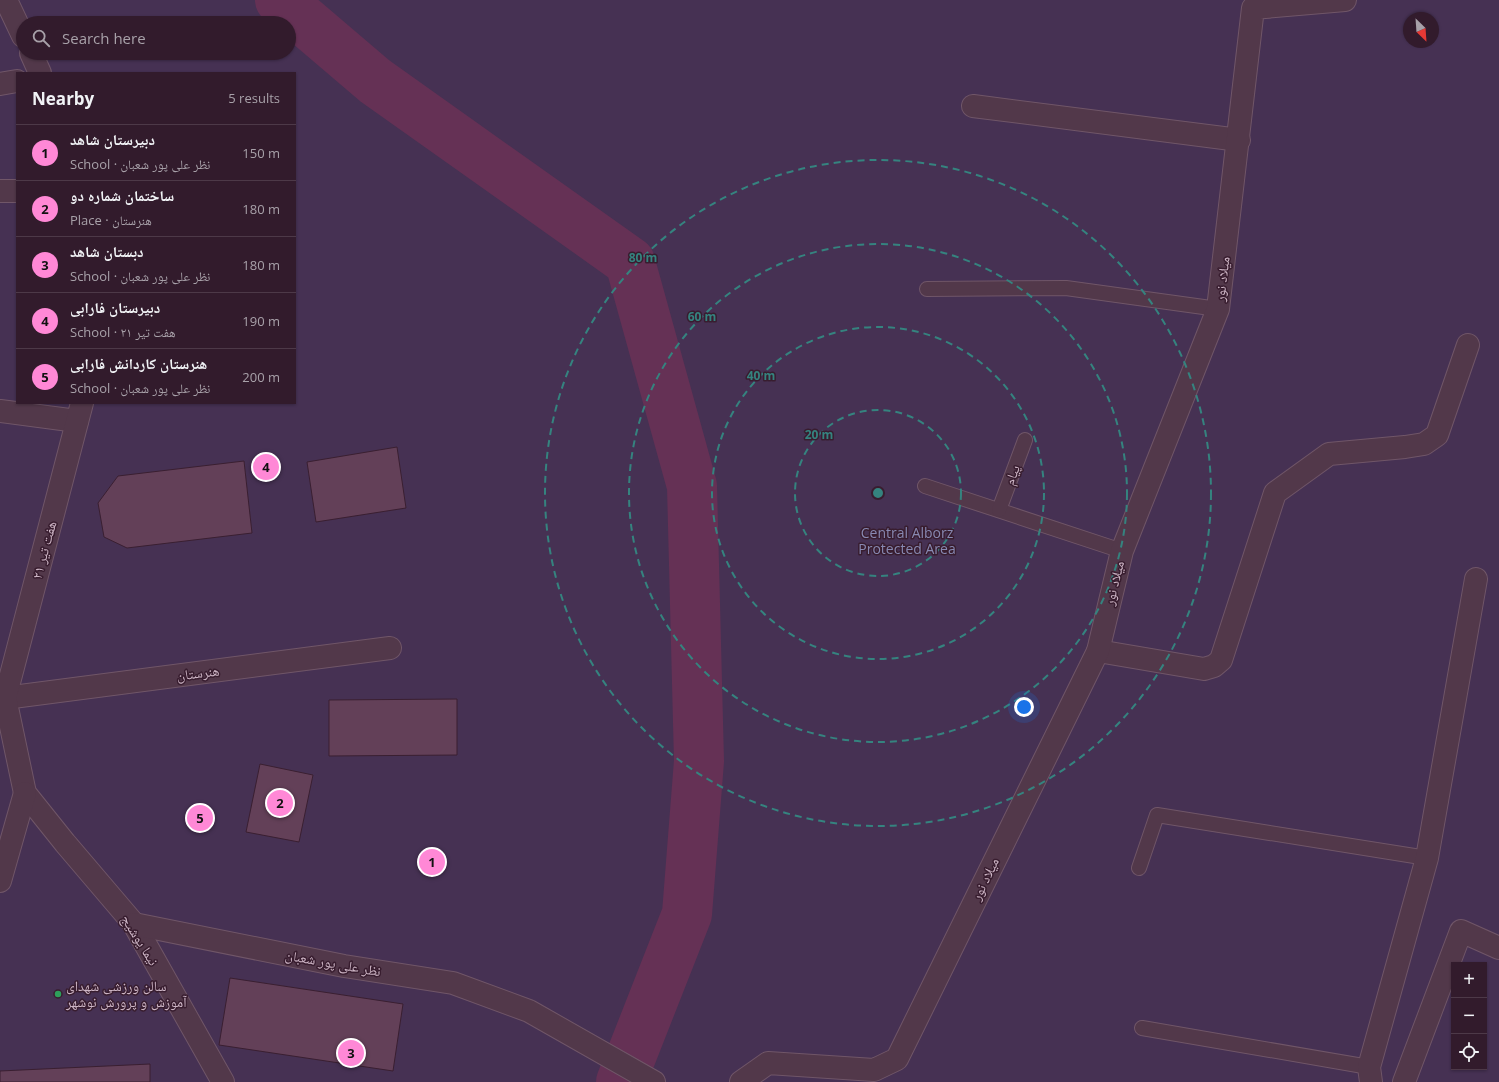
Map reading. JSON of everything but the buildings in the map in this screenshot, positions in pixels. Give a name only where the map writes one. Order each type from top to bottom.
[{"type":"street","points":[[6,0],[16,21]]},
{"type":"street","name":"میلاد نور","points":[[741,1082],[768,1064],[874,1070],[897,1059],[1098,650],[1122,551],[1218,309],[1239,140],[1253,4],[1345,0]]},
{"type":"street","points":[[34,60],[40,72]]},
{"type":"street","points":[[0,84],[16,81]]},
{"type":"street","points":[[973,106],[1239,140]]},
{"type":"street","points":[[0,191],[16,191]]},
{"type":"street","points":[[1098,650],[1204,669],[1214,666],[1221,660],[1276,493],[1330,454],[1405,448],[1424,444],[1437,435],[1468,345]]},
{"type":"street","points":[[0,411],[80,412]]},
{"type":"street","name":"هفت تیر ۲۱","points":[[3,698],[80,412]]},
{"type":"street","points":[[1370,1074],[1427,858],[1476,579]]},
{"type":"street","name":"هنرستان","points":[[3,698],[390,648]]},
{"type":"street","points":[[0,881],[25,793],[3,698]]},
{"type":"street","name":"نیما یوشیج","points":[[25,793],[65,843],[134,924],[223,1082]]},
{"type":"street","name":"نظر علی پور شعبان","points":[[134,924],[344,966],[453,983],[529,1011],[654,1082]]},
{"type":"street","points":[[1404,1082],[1461,931],[1499,948]]},
{"type":"lane","points":[[927,289],[1066,288],[1218,309]]},
{"type":"lane","name":"پیام","points":[[999,510],[1025,440]]},
{"type":"lane","points":[[925,486],[1122,551]]},
{"type":"lane","points":[[1139,868],[1157,815],[1427,858]]},
{"type":"lane","points":[[1142,1028],[1370,1074]]},
{"type":"green space","name":"Central Alborz Protected Area","points":[[0,0],[1499,0],[1499,1082],[0,1082]]},
{"type":"waterway","points":[[280,0],[375,81],[630,262],[692,486],[699,761],[687,914],[621,1082]]},
{"type":"place","name":"دبیرستان فارابی","points":[[266,467]]},
{"type":"place","name":"ساختمان شماره دو","points":[[280,803]]},
{"type":"place","name":"هنرستان کاردانش فارابی","points":[[200,818]]},
{"type":"place","name":"دبیرستان شاهد","points":[[432,862]]},
{"type":"place","name":"سالن ورزشی شهدای آموزش و پرورش نوشهر","points":[[58,994]]},
{"type":"place","name":"دبستان شاهد","points":[[351,1053]]}]
